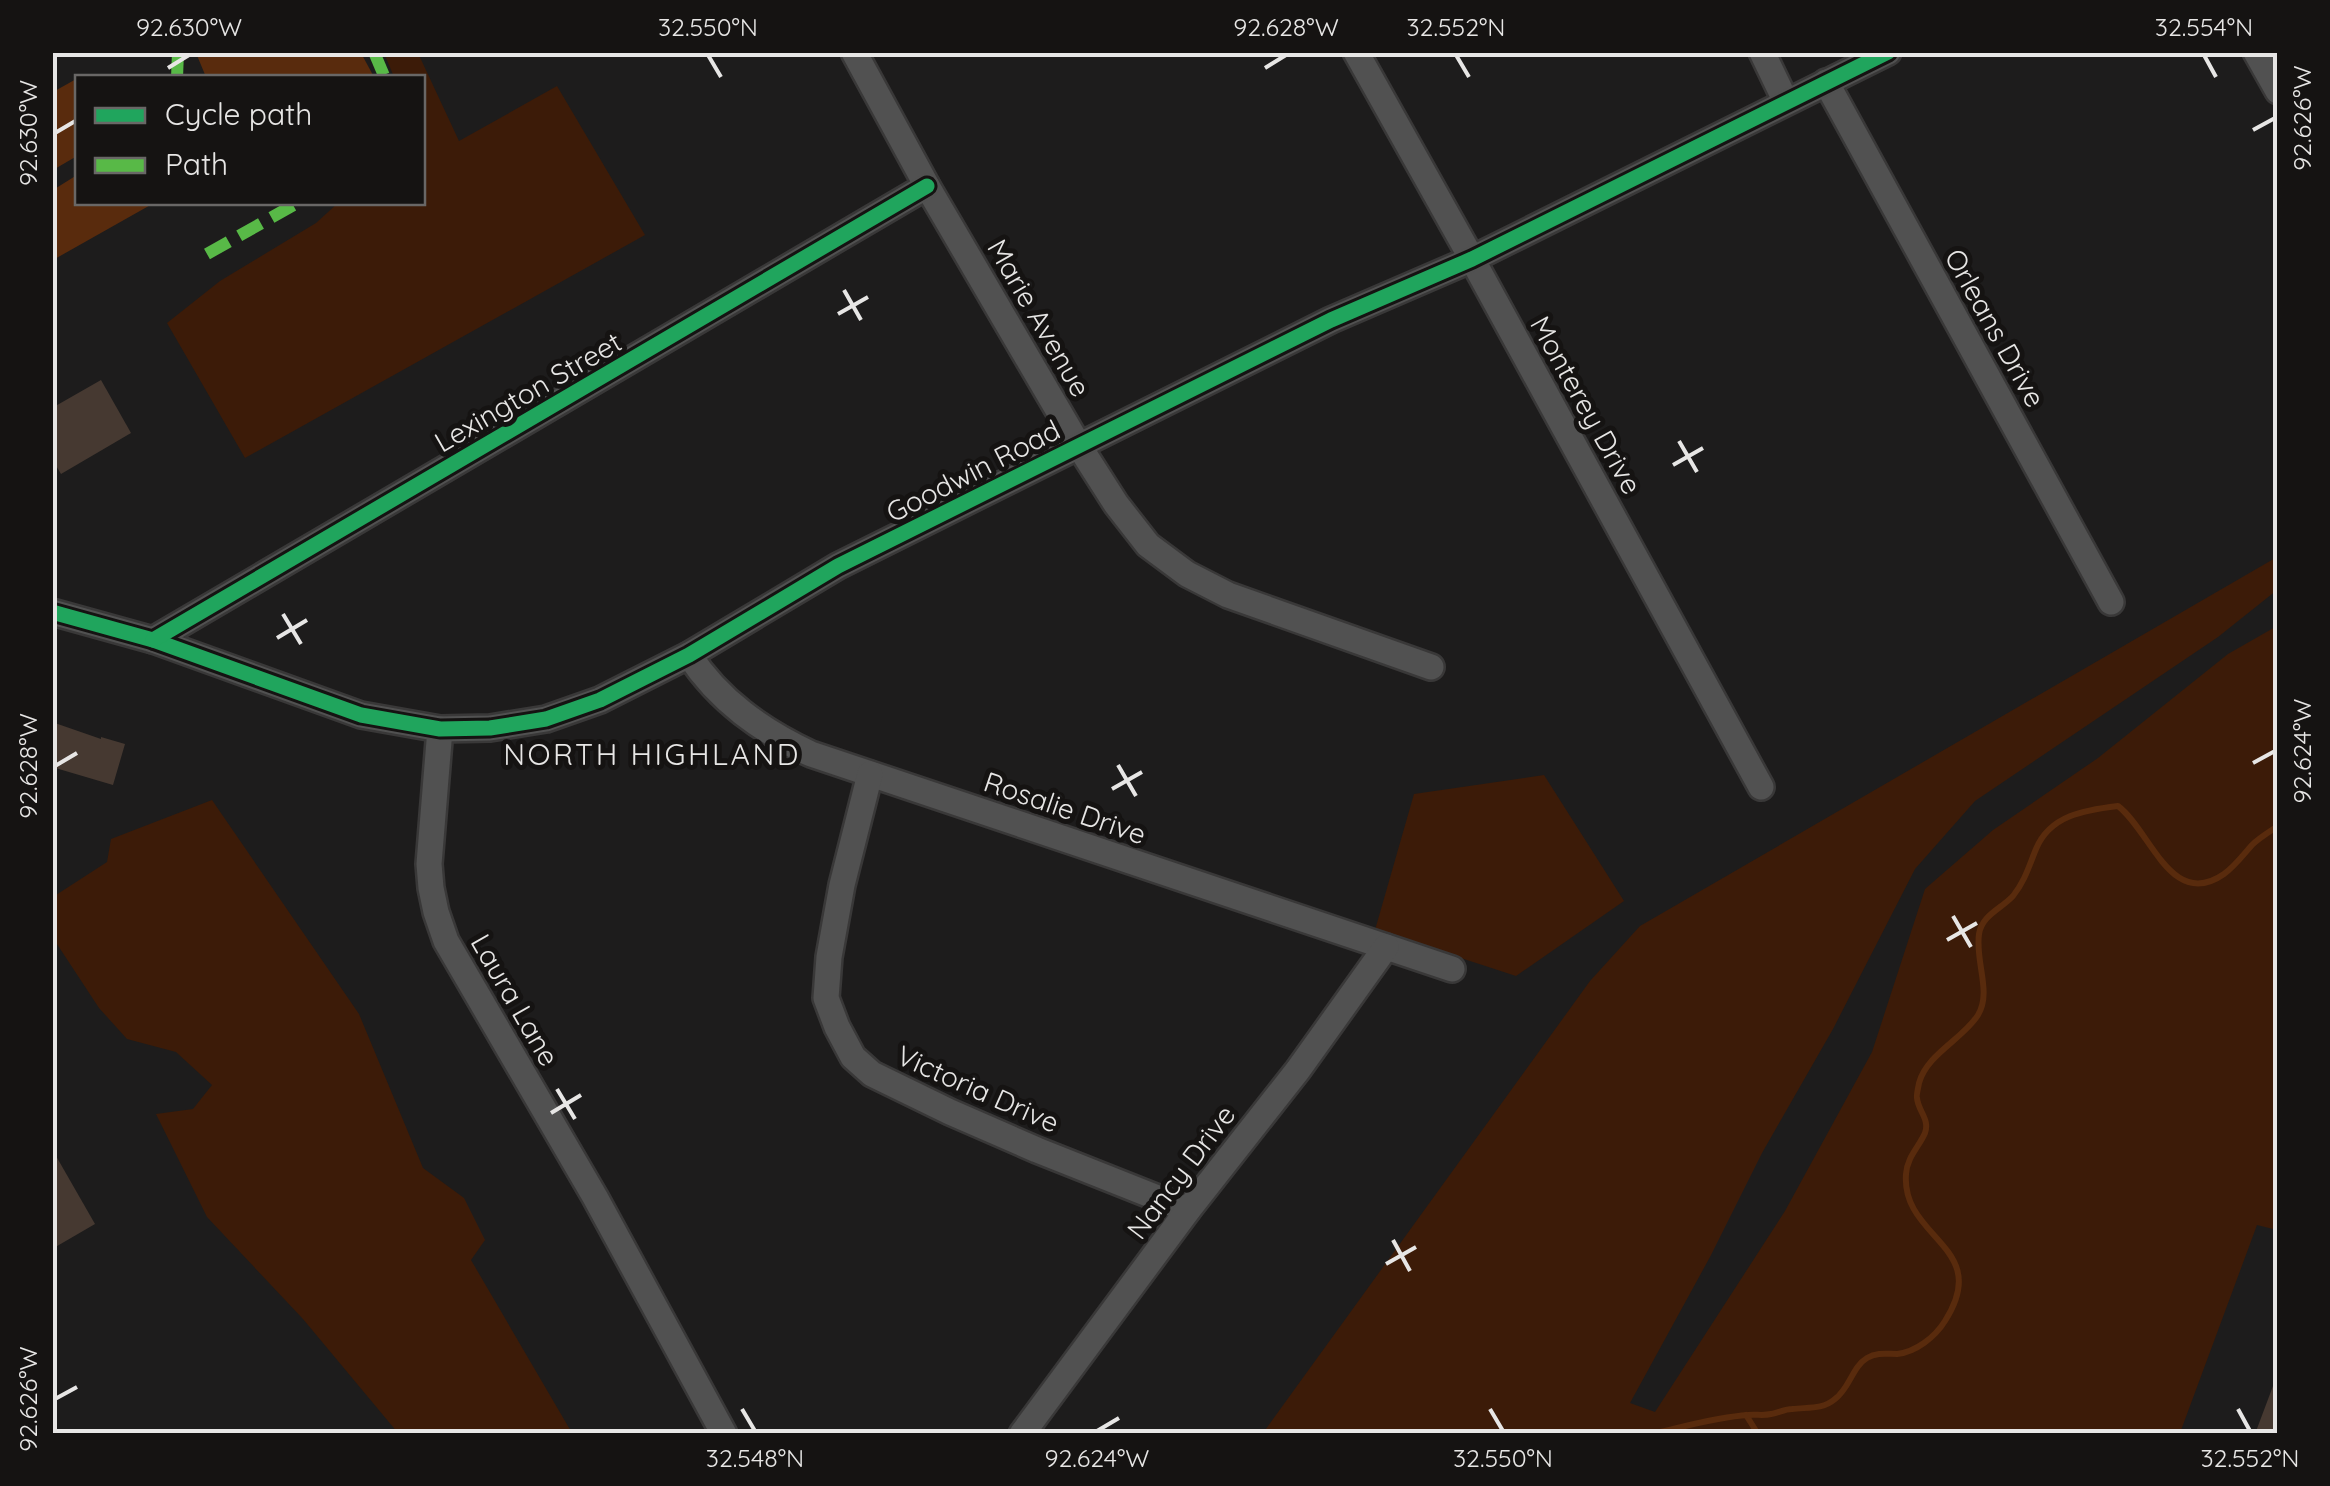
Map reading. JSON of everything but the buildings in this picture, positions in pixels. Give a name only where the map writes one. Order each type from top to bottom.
[{"type":"street","name":"Marie Avenue","points":[[854,52],[927,186],[1079,446],[1116,504],[1148,544],[1187,574],[1228,594],[1431,667]]},
{"type":"street","name":"Monterey Drive","points":[[1356,52],[1761,787]]},
{"type":"street","points":[[1762,52],[1786,102]]},
{"type":"street","name":"Goodwin Road","points":[[52,612],[153,640],[361,715],[440,729],[490,728],[546,719],[600,700],[689,655],[838,566],[1331,320],[1472,259],[1826,82],[1854,60],[1888,52]]},
{"type":"street","points":[[2256,52],[2278,90]]},
{"type":"street","name":"Orleans Drive","points":[[1826,82],[2111,602]]},
{"type":"street","name":"Lexington Street","points":[[153,640],[927,186]]},
{"type":"street","name":"Rosalie Drive","points":[[689,655],[705,680],[738,710],[774,736],[811,754],[1452,970]]},
{"type":"street","name":"Laura Lane","points":[[440,729],[430,888],[446,941],[595,1197],[724,1434]]},
{"type":"street","name":"Victoria Drive","points":[[870,774],[842,885],[826,998],[853,1057],[872,1074],[950,1112],[1188,1210]]},
{"type":"street","name":"Nancy Drive","points":[[1022,1434],[1386,948]]},
{"type":"shaded area","points":[[196,53],[361,53],[373,75],[205,75]]},
{"type":"shaded area","points":[[384,53],[418,53],[459,141],[557,86],[645,235],[245,458],[167,323],[220,281],[316,223],[336,205],[425,205],[425,75],[393,75]]},
{"type":"shaded area","points":[[75,80],[75,157],[53,170],[53,92]]},
{"type":"shaded area","points":[[75,176],[75,205],[150,205],[53,260],[53,190]]},
{"type":"shaded area","points":[[2277,557],[2277,590],[2218,637],[1975,801],[1915,869],[1630,1403],[1655,1412],[1785,1211],[1872,1052],[1925,889],[1993,830],[2098,758],[2228,654],[2277,626],[2277,1230],[2257,1225],[2180,1433],[1263,1433],[1590,981],[1640,926]]},
{"type":"shaded area","points":[[1544,775],[1624,901],[1516,976],[1375,930],[1414,794]]},
{"type":"shaded area","points":[[212,800],[359,1014],[423,1168],[464,1198],[485,1240],[471,1260],[572,1433],[398,1433],[303,1319],[207,1217],[156,1114],[193,1109],[212,1085],[176,1052],[127,1039],[99,1008],[53,938],[52,894],[107,862],[111,839]]},
{"type":"waterway","points":[[1651,1434],[1724,1418],[1825,1405],[1840,1394],[1867,1358],[1918,1347],[1945,1321],[1957,1296],[1958,1276],[1952,1259],[1908,1196],[1907,1168],[1926,1128],[1917,1097],[1919,1083],[1929,1064],[1978,1015],[1984,997],[1978,945],[1981,927],[2017,890],[2050,829],[2081,812],[2118,806],[2176,875],[2190,882],[2206,883],[2224,874],[2255,842],[2278,826]]},
{"type":"waterway","points":[[1746,1415],[1758,1434]]},
{"type":"marked path","points":[[177,75],[178,52]]},
{"type":"marked path","points":[[374,52],[384,75]]},
{"type":"marked path","points":[[207,254],[294,205]]},
{"type":"cycle path","points":[[52,612],[153,640],[361,715],[440,729],[490,728],[546,719],[600,700],[689,655],[838,566],[1331,320],[1472,259],[1888,52]]},
{"type":"cycle path","points":[[153,640],[927,186]]},
{"type":"district","name":"NORTH HIGHLAND","points":[[652,755]]}]
